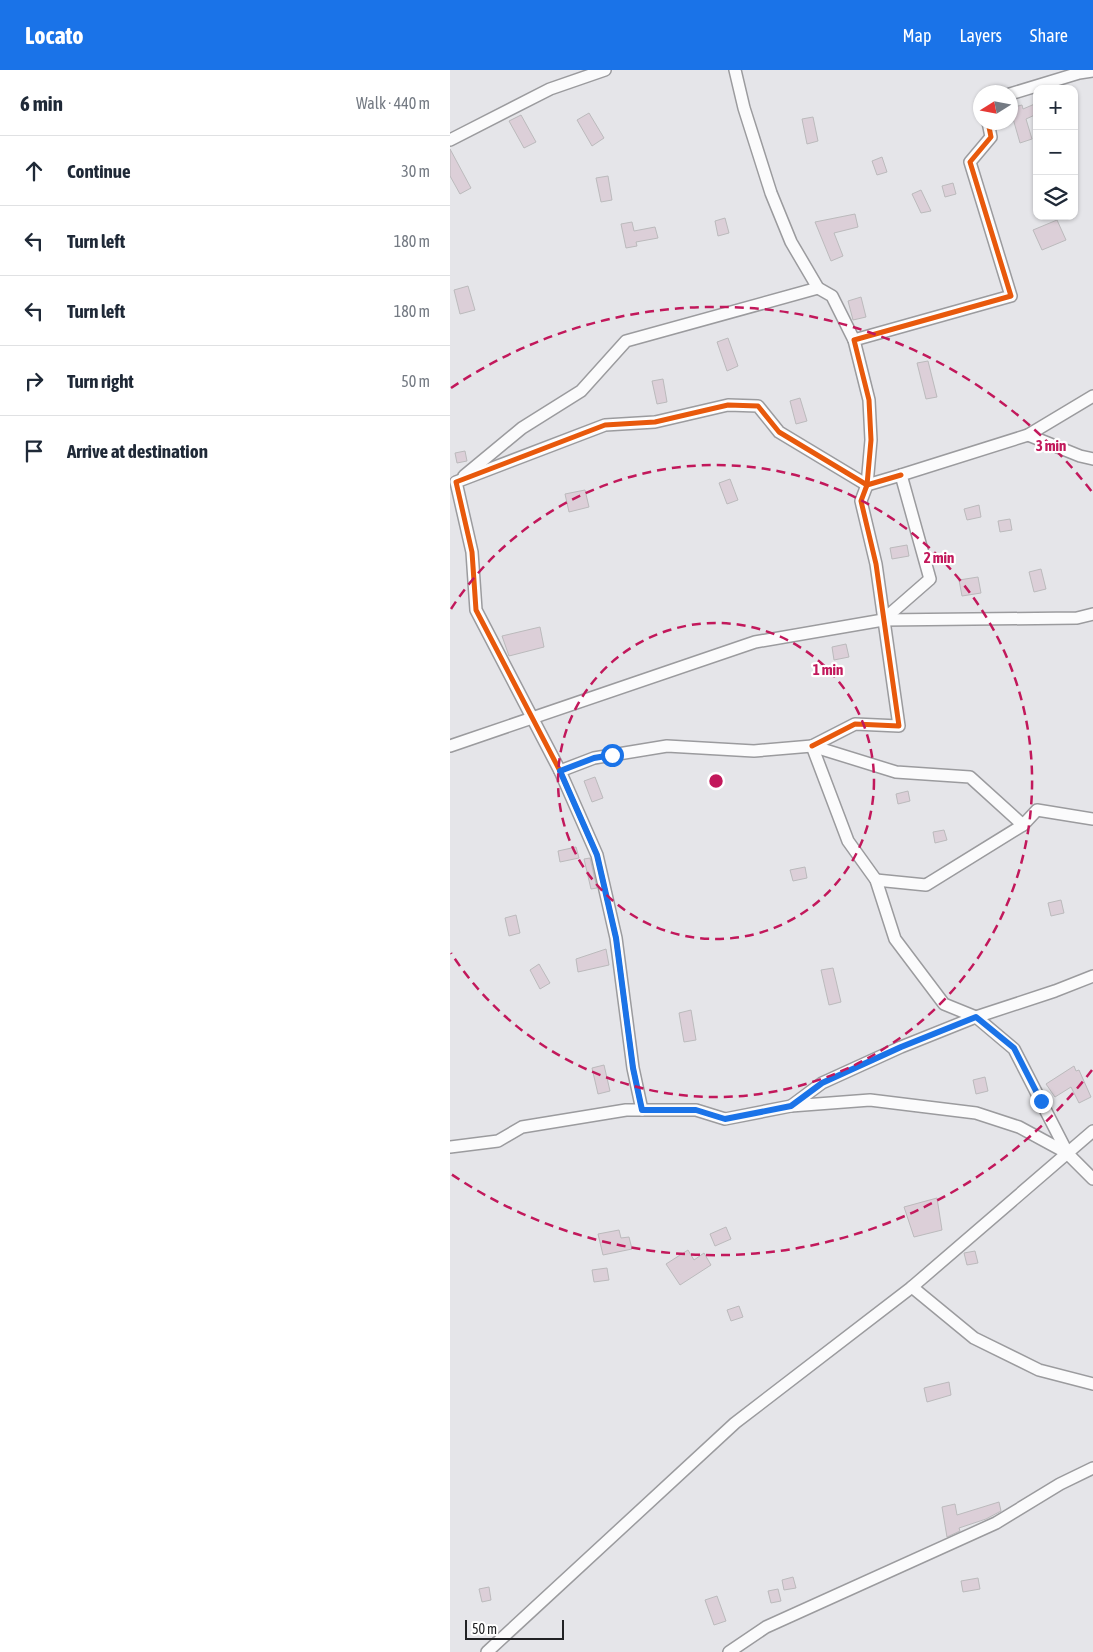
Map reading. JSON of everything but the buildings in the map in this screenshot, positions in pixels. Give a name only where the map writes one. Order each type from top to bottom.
[{"type":"street","points":[[450,140],[550,88],[605,70]]},
{"type":"street","points":[[736,70],[744,108],[771,193],[791,242],[818,288],[832,296],[854,340],[869,400],[871,440],[867,485],[861,501],[876,564],[899,726],[855,724],[812,746]]},
{"type":"street","points":[[1018,91],[1078,71],[1093,71]]},
{"type":"street","points":[[854,340],[1011,296],[970,162],[991,137],[990,130]]},
{"type":"street","points":[[453,482],[522,428],[580,391],[626,341],[818,288]]},
{"type":"street","points":[[453,482],[606,425],[655,422],[728,405],[758,406],[779,432],[867,485],[1028,435],[1093,396]]},
{"type":"street","points":[[1028,435],[1080,456],[1093,459]]},
{"type":"street","points":[[883,620],[930,579],[901,475]]},
{"type":"street","points":[[453,482],[472,552],[476,610],[560,771],[597,855],[616,938],[633,1068],[642,1110]]},
{"type":"street","points":[[450,746],[755,642],[883,620],[1077,618],[1093,614]]},
{"type":"street","points":[[560,771],[594,758],[667,746],[754,751],[812,746],[896,772],[970,777],[1023,825]]},
{"type":"street","points":[[812,746],[848,841],[876,880],[896,939],[944,1004],[976,1017],[1014,1048],[1067,1153]]},
{"type":"street","points":[[876,880],[926,885],[1023,825],[1036,810],[1093,819]]},
{"type":"street","points":[[791,1106],[822,1083],[901,1047],[976,1017],[1055,992],[1093,976]]},
{"type":"street","points":[[450,1147],[498,1141],[522,1128],[626,1110],[696,1110],[725,1119],[791,1106],[870,1100],[976,1113],[1019,1127],[1067,1153],[1093,1179]]},
{"type":"street","points":[[487,1652],[735,1423],[912,1287],[1093,1131]]},
{"type":"street","points":[[912,1287],[974,1338],[1039,1370],[1093,1384]]},
{"type":"street","points":[[729,1652],[766,1627],[996,1523],[1060,1484],[1093,1468]]},
{"type":"cycle path","points":[[812,746],[855,724],[899,726],[876,564],[861,501],[867,485],[871,440],[869,400],[854,340],[1011,296],[970,162],[991,137],[990,130]]},
{"type":"cycle path","points":[[642,1110],[633,1068],[616,938],[597,855],[560,771],[476,610],[472,552],[456,482],[605,425],[655,422],[728,405],[758,406],[779,432],[867,485],[901,475]]},
{"type":"route","points":[[612,755],[594,758],[560,771],[597,855],[616,938],[633,1068],[642,1110],[696,1110],[725,1119],[791,1106],[822,1083],[901,1047],[976,1017],[1014,1048],[1041,1101]]}]
